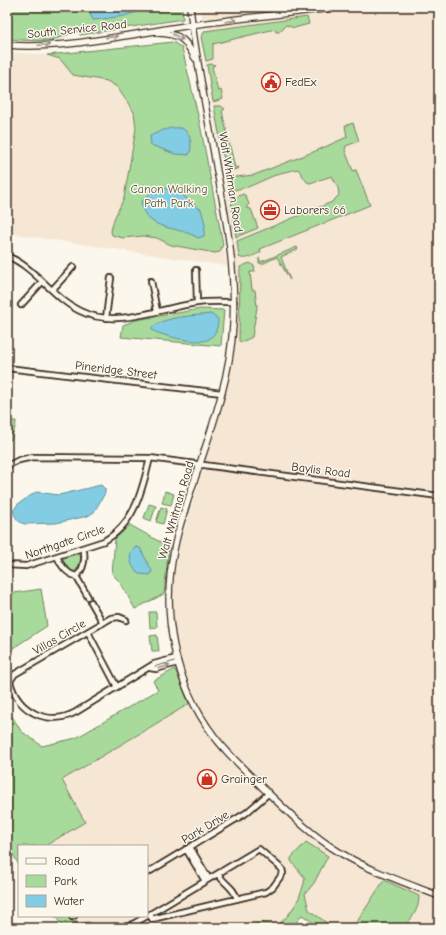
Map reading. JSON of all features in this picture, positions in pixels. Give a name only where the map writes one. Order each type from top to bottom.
[{"type":"main road","name":"Walt Whitman Road","points":[[190,7],[198,65],[225,212],[232,263],[234,302],[229,358],[222,393],[178,534],[169,576],[168,610],[177,661],[192,700],[207,726],[226,751],[306,829],[338,851],[369,867],[439,896]]},
{"type":"main road","name":"South Service Road","points":[[7,45],[56,44],[338,7]]},
{"type":"main road","points":[[144,33],[176,35],[185,41],[198,65]]},
{"type":"street","points":[[7,256],[22,265],[72,307],[82,312],[106,318],[117,318],[197,303],[234,302]]},
{"type":"street","points":[[52,290],[73,267]]},
{"type":"street","points":[[196,270],[197,303]]},
{"type":"street","points":[[106,318],[111,278]]},
{"type":"street","points":[[151,281],[157,311]]},
{"type":"street","points":[[21,305],[42,282]]},
{"type":"street","name":"Pineridge Street","points":[[7,368],[222,393]]},
{"type":"street","points":[[7,466],[19,460],[33,457],[150,458],[200,464]]},
{"type":"street","name":"Northgate Circle","points":[[7,565],[26,566],[104,541],[125,525],[134,509],[150,458]]},
{"type":"street","name":"Baylis Road","points":[[200,464],[439,496]]},
{"type":"street","points":[[76,576],[80,571],[84,560],[83,548]]},
{"type":"street","points":[[57,556],[66,570],[71,575],[76,576],[103,623]]},
{"type":"street","name":"Villas Circle","points":[[126,620],[119,617],[111,618],[15,674],[11,678],[11,686],[19,701],[29,711],[36,715],[50,718],[70,715],[158,662],[177,661]]},
{"type":"street","points":[[88,632],[118,687]]},
{"type":"street","name":"Park Drive","points":[[148,872],[246,813],[269,793]]},
{"type":"street","points":[[188,848],[207,880]]},
{"type":"street","points":[[259,849],[282,869],[283,873],[273,887],[266,892],[152,919],[148,915],[207,880],[259,849]]},
{"type":"street","points":[[218,874],[221,879],[233,889],[237,899]]},
{"type":"street","points":[[126,928],[145,917]]},
{"type":"shaded area","points":[[201,7],[301,7],[202,19]]},
{"type":"shaded area","points":[[376,7],[439,7],[439,928],[321,928],[302,915],[292,928],[66,928],[59,917],[148,917],[148,845],[47,845],[85,822],[62,780],[197,700],[184,669],[175,631],[173,601],[174,577],[179,546],[202,474],[231,368],[237,311],[235,244],[200,35],[203,31],[211,27]]},
{"type":"shaded area","points":[[173,42],[182,48],[200,124],[227,266],[7,233],[7,52],[47,55]]},
{"type":"green space","points":[[7,7],[182,7],[183,19],[80,35],[79,31],[56,39],[34,41],[7,39]]},
{"type":"green space","points":[[307,17],[309,24],[294,28],[286,25],[279,32],[276,32],[275,29],[213,44],[213,59],[206,61],[201,37],[205,31]]},
{"type":"green space","name":"Canon Walking Path Park","points":[[173,42],[182,48],[200,124],[223,244],[220,252],[215,253],[171,245],[157,238],[143,236],[123,238],[112,235],[111,231],[114,219],[124,198],[136,128],[134,112],[117,87],[107,81],[73,75],[60,59],[47,55]]},
{"type":"green space","points":[[207,65],[215,65],[212,67],[218,91],[221,90],[223,99],[213,102]]},
{"type":"green space","points":[[214,106],[221,106],[225,109],[222,111],[235,168],[239,167],[238,169],[226,171]]},
{"type":"green space","points":[[353,123],[359,141],[346,146],[345,150],[353,171],[356,170],[370,205],[260,249],[261,252],[250,257],[239,257],[237,241],[332,202],[339,195],[338,188],[332,176],[310,183],[307,182],[298,169],[280,173],[248,187],[229,191],[227,178],[254,175],[318,150],[347,137],[345,126]]},
{"type":"green space","points":[[243,194],[245,195],[249,204],[246,208],[251,209],[258,228],[236,237],[231,199]]},
{"type":"green space","points":[[297,247],[298,249],[281,257],[290,280],[277,257],[262,264],[259,263],[259,258],[261,262]]},
{"type":"green space","points":[[250,263],[254,266],[255,272],[250,272],[252,290],[255,290],[257,307],[252,337],[242,342],[239,341],[240,267]]},
{"type":"green space","points":[[200,309],[224,310],[221,346],[121,337],[123,325],[136,320]]},
{"type":"green space","points":[[7,421],[16,421],[11,440],[7,439]]},
{"type":"green space","points":[[165,491],[174,494],[171,505],[162,503]]},
{"type":"green space","points":[[149,504],[156,506],[151,521],[144,518]]},
{"type":"green space","points":[[161,507],[167,509],[163,524],[156,522]]},
{"type":"green space","points":[[130,525],[169,547],[164,594],[135,609],[120,582],[112,574],[115,539]]},
{"type":"green space","points":[[80,554],[81,559],[77,569],[73,572],[63,563],[63,560],[65,557]]},
{"type":"green space","points":[[41,589],[47,626],[7,652],[7,594]]},
{"type":"green space","points":[[149,612],[156,612],[157,627],[150,628]]},
{"type":"green space","points":[[157,635],[159,651],[152,651],[150,636]]},
{"type":"green space","points":[[175,669],[189,704],[62,780],[85,822],[47,845],[18,845],[18,863],[7,844],[7,708],[21,731],[42,746],[76,738],[158,690],[153,681]]},
{"type":"green space","points":[[306,842],[328,856],[314,883],[305,894],[309,910],[334,928],[321,928],[302,915],[292,928],[236,928],[263,923],[278,925],[288,916],[299,898],[305,878],[291,861],[291,858]]},
{"type":"green space","points":[[384,880],[419,896],[418,906],[412,917],[403,928],[353,928]]},
{"type":"green space","points":[[56,917],[68,917],[74,922],[89,922],[95,928],[64,928]]},
{"type":"water","points":[[87,7],[158,7],[157,9],[146,9],[124,16],[93,20]]},
{"type":"water","points":[[181,128],[187,132],[189,136],[191,148],[189,155],[175,154],[151,145],[150,136],[168,129]]},
{"type":"water","points":[[161,188],[179,193],[201,209],[205,224],[204,236],[198,238],[156,223],[149,218],[144,212],[141,202],[152,192]]},
{"type":"water","points":[[211,314],[218,319],[217,328],[215,333],[209,339],[204,341],[180,339],[163,335],[152,330],[152,327],[165,321],[180,317]]},
{"type":"water","points":[[101,485],[105,489],[105,493],[94,512],[88,516],[56,523],[25,524],[17,519],[13,511],[18,504],[36,492],[59,495]]},
{"type":"water","points":[[136,547],[140,548],[152,571],[150,575],[139,574],[132,565],[130,557],[131,553]]},
{"type":"place","name":"FedEx","points":[[271,82]]},
{"type":"place","name":"Laborers 66","points":[[270,210]]},
{"type":"place","name":"Grainger","points":[[207,779]]}]
